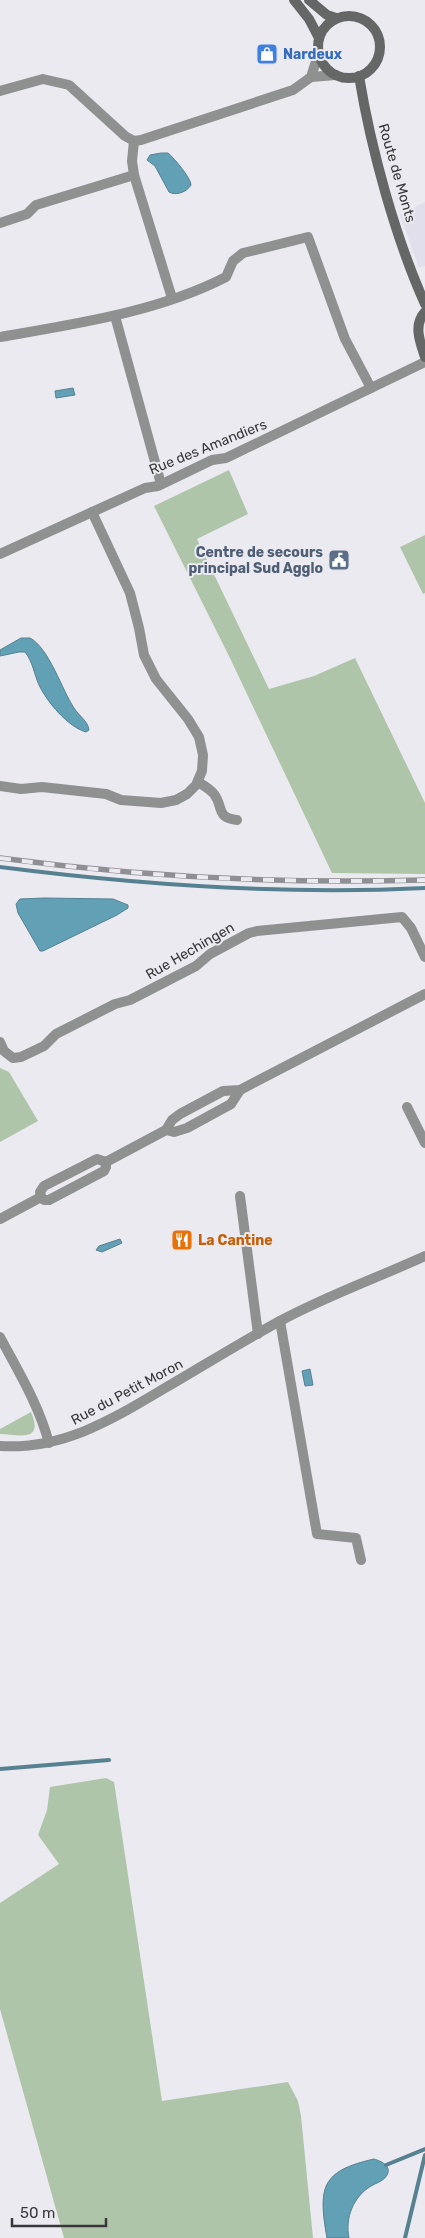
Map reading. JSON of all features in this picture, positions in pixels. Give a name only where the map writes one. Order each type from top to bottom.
[{"type":"main road","points":[[294,0],[309,19],[319,38]]},
{"type":"main road","points":[[309,0],[327,14],[336,18]]},
{"type":"main road","points":[[343,16],[357,17],[373,28],[378,36],[380,46],[374,65],[359,76],[351,78],[336,75],[323,65],[318,55],[319,38],[329,23],[336,18],[343,16]]},
{"type":"main road","name":"Route de Monts","points":[[359,76],[374,148],[391,210],[425,304]]},
{"type":"main road","points":[[425,312],[420,318],[418,329],[425,357]]},
{"type":"street","points":[[0,91],[37,80],[49,80],[69,85],[121,132],[134,140],[286,92],[303,84],[311,77],[318,55]]},
{"type":"street","points":[[311,77],[336,75]]},
{"type":"street","points":[[134,140],[132,161],[134,175],[172,298]]},
{"type":"street","points":[[0,222],[27,214],[36,205],[134,175]]},
{"type":"street","points":[[0,337],[115,316],[172,298],[226,277],[233,261],[243,253],[308,237],[345,339],[371,388]]},
{"type":"street","points":[[115,316],[161,484]]},
{"type":"street","name":"Rue des Amandiers","points":[[0,554],[145,488],[161,484],[212,460],[226,458],[425,362]]},
{"type":"street","points":[[0,786],[42,787],[106,794],[121,800],[161,803],[182,798],[198,782],[202,771],[203,755],[199,737],[188,719],[160,685],[147,662],[142,650],[139,628],[130,593],[92,512]]},
{"type":"street","points":[[198,782],[214,794],[222,814],[237,820]]},
{"type":"street","name":"Rue Hechingen","points":[[0,1042],[4,1050],[13,1058],[21,1057],[44,1046],[56,1034],[115,1004],[139,996],[196,966],[210,954],[257,931],[402,918],[411,928],[425,958]]},
{"type":"street","points":[[41,1197],[40,1192],[44,1186],[96,1159],[106,1162],[166,1130],[172,1120],[180,1114],[223,1091],[240,1090],[425,994]]},
{"type":"street","points":[[166,1130],[174,1132],[187,1128],[232,1104],[240,1090]]},
{"type":"street","points":[[407,1107],[425,1144]]},
{"type":"street","points":[[41,1197],[44,1200],[50,1200],[104,1171],[106,1162]]},
{"type":"street","points":[[240,1196],[258,1334]]},
{"type":"street","points":[[0,1219],[41,1197]]},
{"type":"street","name":"Rue du Petit Moron","points":[[0,1446],[34,1446],[49,1443],[70,1438],[102,1424],[280,1321],[425,1256]]},
{"type":"street","points":[[280,1321],[317,1534],[356,1538],[362,1560]]},
{"type":"street","points":[[0,1336],[31,1396],[49,1443]]},
{"type":"shaded area","points":[[425,202],[425,266],[419,268],[400,215]]},
{"type":"green space","points":[[229,470],[248,514],[197,539],[269,689],[314,676],[355,658],[425,803],[425,874],[332,873],[228,654],[154,506]]},
{"type":"green space","points":[[425,535],[425,593],[423,594],[400,547]]},
{"type":"green space","points":[[0,1068],[9,1072],[38,1121],[0,1142]]},
{"type":"green space","points":[[31,1412],[34,1428],[28,1435],[0,1434],[0,1429]]},
{"type":"green space","points":[[106,1778],[114,1782],[162,2101],[288,2082],[298,2101],[301,2116],[313,2238],[64,2238],[0,2009],[0,1903],[59,1864],[38,1835],[47,1810],[50,1787]]},
{"type":"water","points":[[168,153],[178,163],[191,185],[187,190],[181,193],[169,192],[155,166],[147,160],[150,155]]},
{"type":"water","points":[[73,388],[75,395],[56,398],[55,391]]},
{"type":"water","points":[[21,638],[30,638],[43,651],[55,670],[69,700],[87,724],[89,730],[86,732],[72,725],[47,699],[25,652],[0,656],[0,650]]},
{"type":"water","points":[[20,899],[113,899],[128,905],[128,908],[40,951],[18,913],[16,904]]},
{"type":"water","points":[[120,1239],[122,1243],[102,1252],[96,1250],[99,1246]]},
{"type":"water","points":[[310,1369],[313,1385],[305,1386],[302,1371]]},
{"type":"water","points":[[374,2159],[387,2167],[386,2177],[371,2186],[355,2202],[349,2216],[349,2238],[327,2238],[323,2206],[327,2184],[333,2176],[343,2169]]},
{"type":"waterway","points":[[0,867],[106,879],[212,887],[318,890],[425,888]]},
{"type":"waterway","points":[[0,1769],[109,1760]]},
{"type":"waterway","points":[[386,2165],[425,2149]]},
{"type":"waterway","points":[[405,2238],[425,2155]]},
{"type":"railway","points":[[0,858],[53,865],[212,878],[319,881],[425,880]]},
{"type":"place","name":"Nardeux","points":[[267,54]]},
{"type":"place","name":"Centre de secours principal Sud Agglo","points":[[339,560]]},
{"type":"place","name":"La Cantine","points":[[182,1240]]}]
